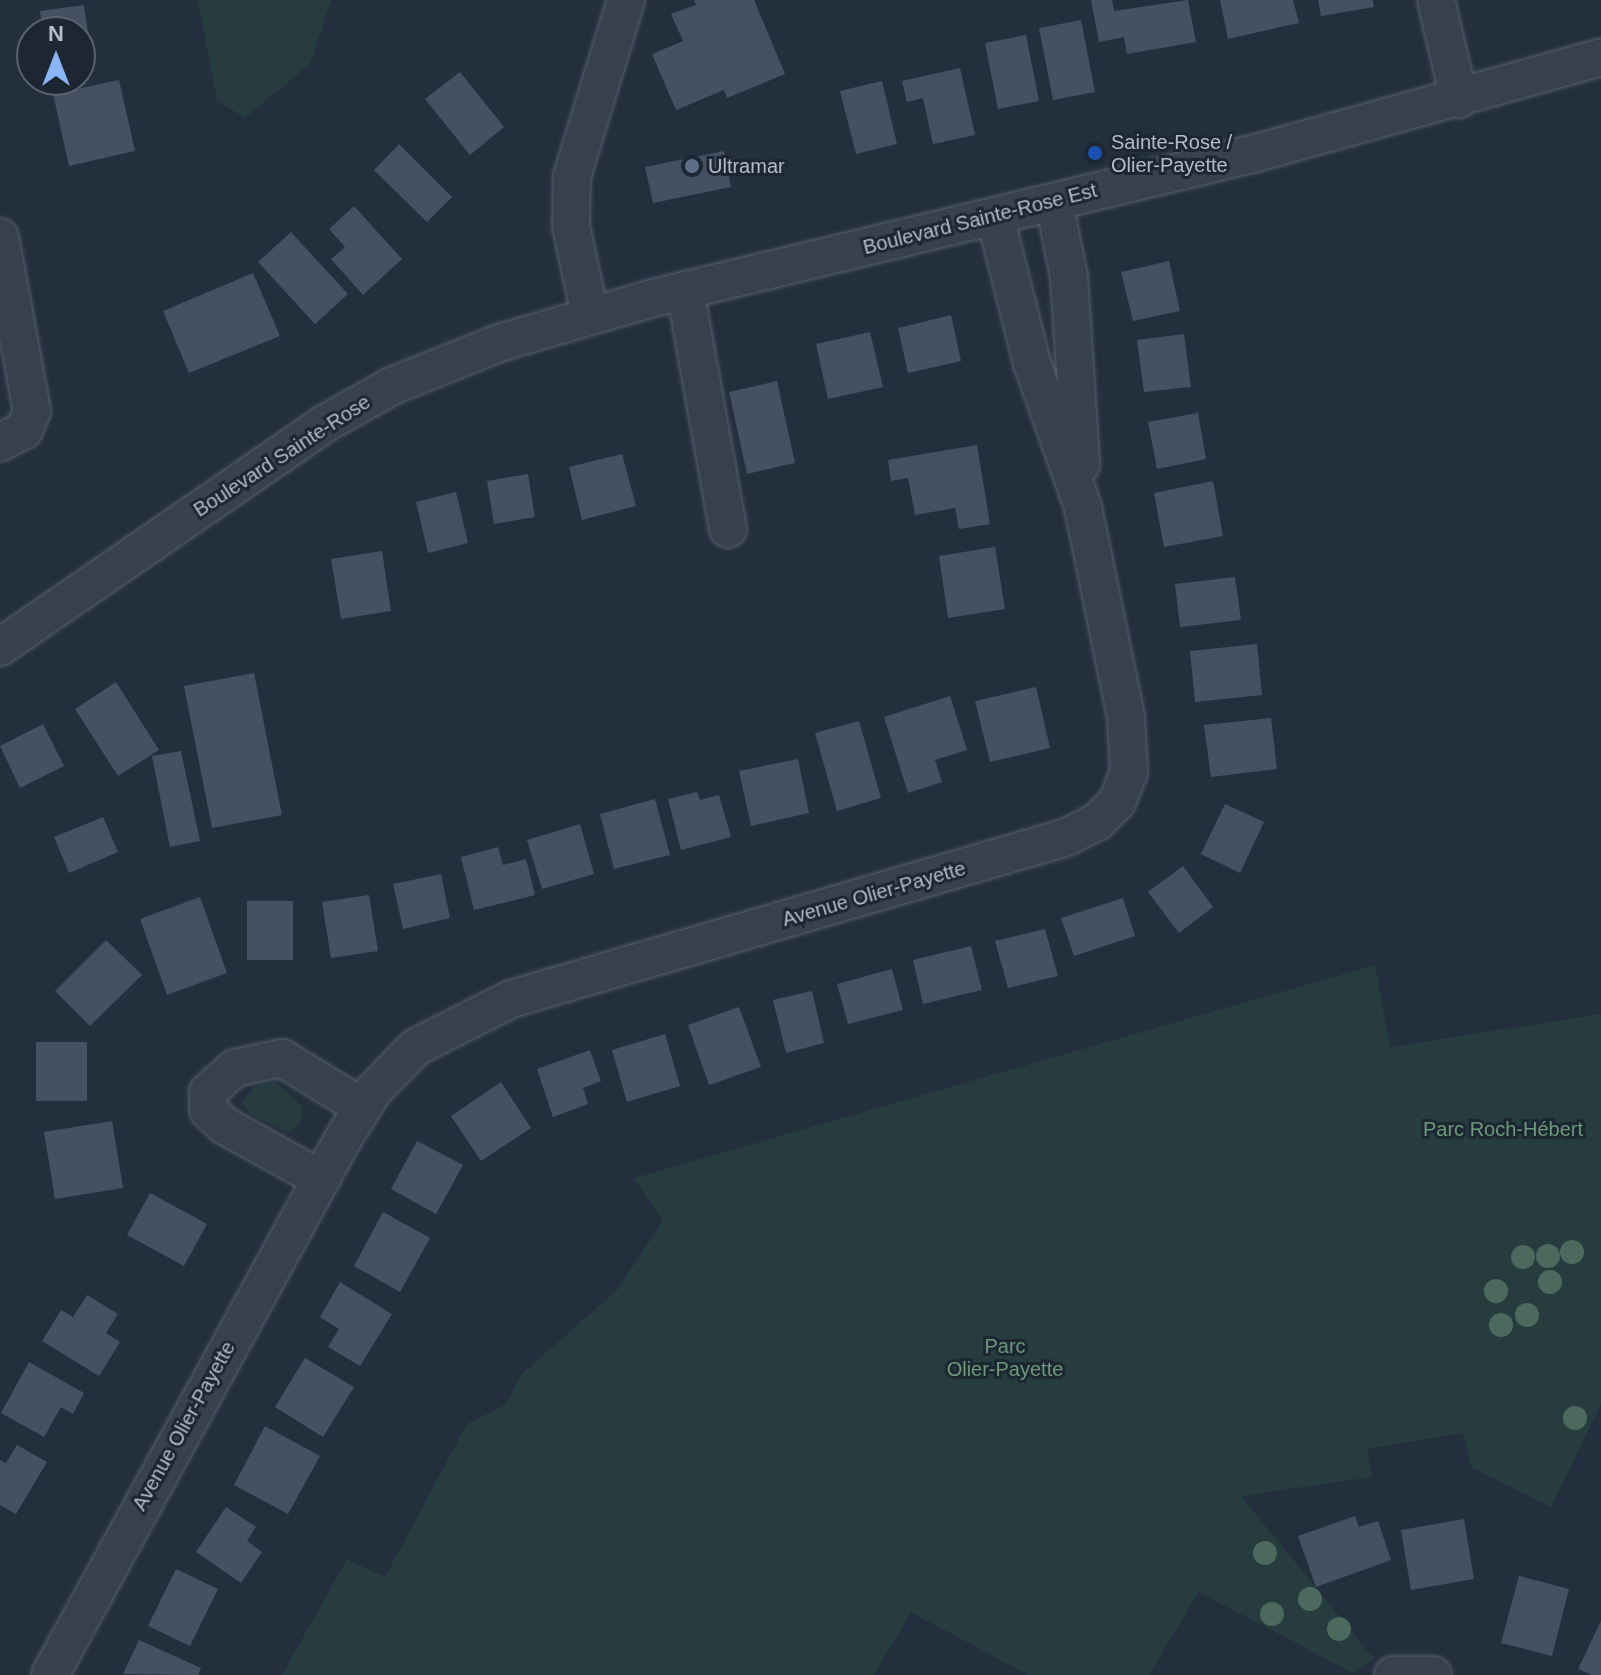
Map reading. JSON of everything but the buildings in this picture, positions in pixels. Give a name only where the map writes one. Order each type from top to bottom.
[{"type":"street","points":[[590,315],[571,226],[572,176],[626,0]]},
{"type":"street","points":[[1436,0],[1459,99]]},
{"type":"street","name":"Boulevard Sainte-Rose Est","points":[[590,315],[995,217],[1459,99],[1601,57]]},
{"type":"street","name":"Avenue Olier-Payette","points":[[50,1675],[362,1107],[416,1047],[488,1007],[1042,846],[1110,813],[1129,773],[1129,739],[1083,507],[1069,277],[1054,202]]},
{"type":"street","name":"Avenue Olier-Payette","points":[[995,217],[1032,363],[1083,507]]},
{"type":"street","points":[[0,237],[32,411],[24,430],[0,443]]},
{"type":"street","points":[[685,290],[728,529]]},
{"type":"street","name":"Boulevard Sainte-Rose","points":[[0,647],[345,411],[470,354],[590,315]]},
{"type":"street","points":[[321,1179],[225,1126],[208,1110],[208,1092],[235,1068],[282,1058],[362,1107]]},
{"type":"street","points":[[1393,1675],[1433,1675]]},
{"type":"green space","points":[[198,0],[331,0],[310,64],[245,118],[217,100]]},
{"type":"green space","name":"Parc Olier-Payette","points":[[1375,965],[1390,1047],[1601,1014],[1601,1404],[1551,1507],[1471,1467],[1463,1433],[1367,1449],[1372,1477],[1241,1496],[1374,1659],[1353,1673],[1199,1592],[1149,1675],[1028,1675],[911,1612],[874,1675],[282,1675],[347,1559],[385,1577],[467,1424],[505,1405],[522,1374],[617,1290],[663,1221],[634,1178]]},
{"type":"green space","points":[[275,1082],[303,1107],[302,1121],[290,1133],[250,1115],[242,1102],[255,1086]]},
{"type":"place","name":"Sainte-Rose / Olier-Payette","points":[[1095,153]]},
{"type":"place","name":"Ultramar","points":[[692,166]]},
{"type":"park label","name":"Parc Roch-Hébert","points":[[1503,1129]]}]
